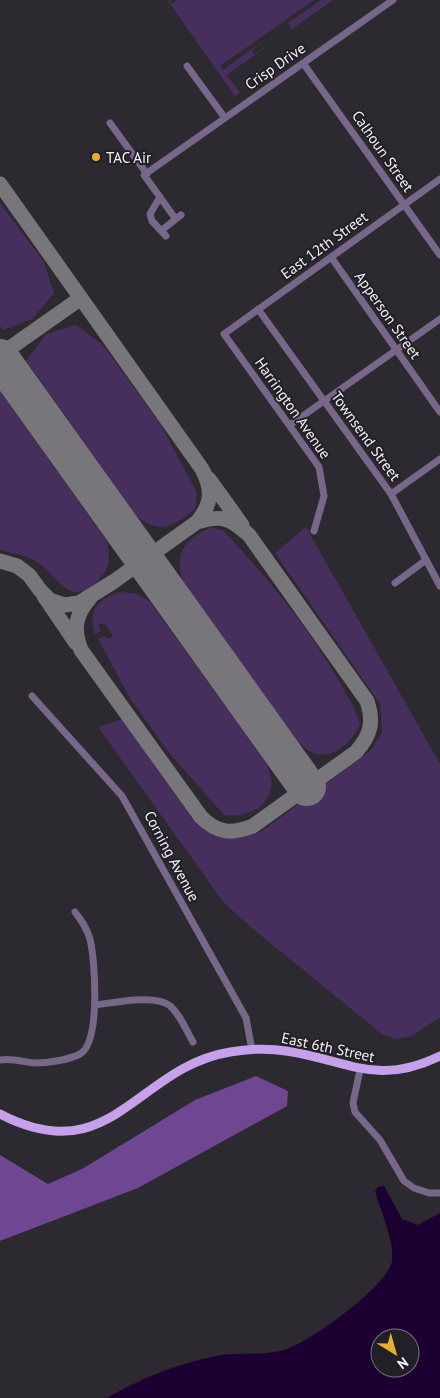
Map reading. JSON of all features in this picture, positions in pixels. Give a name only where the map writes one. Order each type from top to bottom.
[{"type":"main road","name":"East 6th Street","points":[[0,1114],[17,1122],[48,1130],[79,1129],[113,1117],[188,1064],[213,1056],[252,1050],[286,1050],[360,1070],[396,1071],[413,1067],[440,1056]]},
{"type":"street","name":"Crisp Drive","points":[[146,174],[393,0]]},
{"type":"street","name":"Calhoun Street","points":[[303,63],[440,255]]},
{"type":"street","points":[[187,66],[225,118]]},
{"type":"street","points":[[110,123],[162,200],[178,216],[164,233],[152,221],[150,214],[162,200]]},
{"type":"street","name":"East 12th Street","points":[[224,334],[440,180]]},
{"type":"street","name":"Apperson Street","points":[[331,257],[440,412]]},
{"type":"street","name":"Townsend Street","points":[[258,309],[391,494],[426,560],[437,573],[440,586]]},
{"type":"street","points":[[290,425],[440,319]]},
{"type":"street","name":"Harrington Avenue","points":[[224,334],[318,467],[322,480],[322,504],[314,531]]},
{"type":"street","points":[[391,494],[440,459]]},
{"type":"street","points":[[395,583],[426,560]]},
{"type":"street","name":"Corning Avenue","points":[[32,696],[106,775],[131,810],[246,1018],[252,1050]]},
{"type":"street","points":[[0,1060],[42,1063],[80,1054],[86,1049],[90,1040],[94,1005],[90,940],[86,928],[75,912]]},
{"type":"street","points":[[94,1005],[152,1000],[165,1003],[177,1014],[194,1042]]},
{"type":"street","points":[[360,1070],[353,1103],[355,1112],[380,1140],[404,1182],[429,1193],[440,1193]]},
{"type":"shaded area","points":[[169,0],[172,4],[177,0],[314,0],[220,66],[223,70],[266,39],[252,51],[254,54],[270,44],[227,75],[240,93],[235,96]]},
{"type":"shaded area","points":[[321,0],[333,0],[292,29],[288,23]]},
{"type":"shaded area","points":[[0,203],[44,262],[54,293],[32,319],[3,330],[0,326]]},
{"type":"shaded area","points":[[76,325],[103,345],[161,425],[195,489],[197,495],[195,509],[174,524],[161,527],[137,517],[26,361],[46,334]]},
{"type":"shaded area","points":[[0,391],[106,540],[109,554],[105,572],[91,586],[82,591],[74,592],[66,588],[33,560],[19,554],[0,550]]},
{"type":"shaded area","points":[[212,527],[224,531],[284,600],[324,656],[350,699],[360,724],[353,737],[342,748],[328,754],[321,754],[313,753],[300,744],[183,583],[180,563],[184,548],[194,537]]},
{"type":"shaded area","points":[[306,527],[440,764],[440,1017],[412,1036],[397,1039],[383,1035],[224,903],[98,727],[122,719],[193,820],[210,833],[225,838],[242,837],[262,831],[371,750],[382,732],[380,704],[275,553]]},
{"type":"shaded area","points":[[120,592],[138,594],[150,602],[266,762],[271,789],[269,796],[253,811],[246,814],[224,815],[170,754],[131,700],[98,639],[105,636],[109,639],[113,636],[104,623],[98,625],[101,631],[95,635],[93,627],[96,608],[105,599]]},
{"type":"shaded area","points":[[256,1076],[288,1091],[287,1106],[138,1188],[0,1241],[0,1155],[48,1184],[82,1169],[195,1100]]},
{"type":"shaded area","points":[[384,1186],[402,1219],[418,1225],[440,1213],[440,1398],[107,1398],[146,1378],[187,1363],[216,1356],[284,1350],[311,1337],[346,1312],[377,1284],[387,1272],[392,1261],[389,1236],[375,1191],[378,1187]]},
{"type":"taxiway","points":[[0,184],[202,469],[209,490],[206,509],[197,522],[113,582],[79,603],[65,605],[50,600],[29,575],[17,566],[0,561]]},
{"type":"taxiway","points":[[0,355],[81,298]]},
{"type":"taxiway","points":[[209,479],[242,525]]},
{"type":"taxiway","points":[[90,598],[78,616],[76,629],[81,650],[201,817],[213,827],[226,831],[253,826],[356,752],[365,740],[370,728],[369,709],[367,701],[249,535],[236,524],[225,519],[219,518],[197,522]]},
{"type":"taxiway","points":[[44,596],[76,643]]},
{"type":"runway","points":[[0,358],[307,787]]},
{"type":"place","name":"TAC Air","points":[[96,157]]}]
